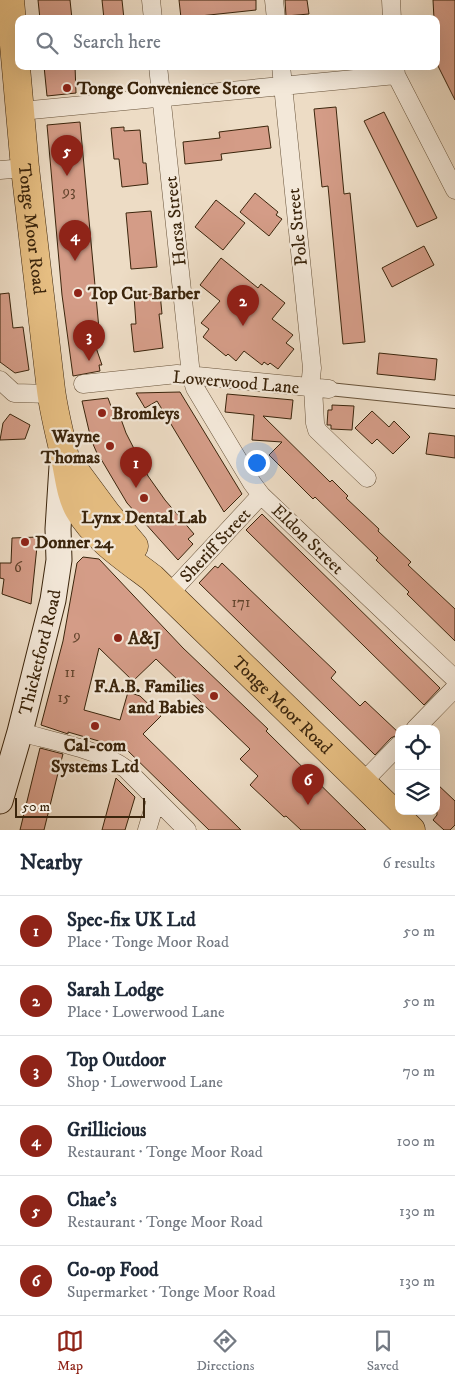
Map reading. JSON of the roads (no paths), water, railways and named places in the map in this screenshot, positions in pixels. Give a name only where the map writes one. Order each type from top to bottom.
[{"type":"main road","name":"Tonge Moor Road","points":[[10,0],[15,50]]},
{"type":"main road","name":"Tonge Moor Road","points":[[17,70],[21,111],[13,169],[52,394],[73,496],[80,511],[99,520],[125,558],[161,586],[412,830]]},
{"type":"main road","name":"Thicketford Road","points":[[0,801],[20,732],[52,600],[59,560],[58,529],[64,453]]},
{"type":"main road","name":"Thicketford Road","points":[[59,560],[70,543],[99,520]]},
{"type":"street","points":[[151,0],[153,15]]},
{"type":"street","points":[[274,0],[276,15]]},
{"type":"street","points":[[391,0],[392,15]]},
{"type":"street","name":"Horsa Street","points":[[158,70],[191,375]]},
{"type":"street","name":"Pole Street","points":[[281,70],[312,368],[318,388],[315,423],[317,430],[367,478]]},
{"type":"street","points":[[21,111],[283,86],[396,71],[455,190]]},
{"type":"street","name":"Lowerwood Lane","points":[[83,384],[177,374],[318,388]]},
{"type":"street","name":"Eldon Street","points":[[191,375],[200,399],[252,483],[262,495],[455,679]]},
{"type":"street","points":[[0,380],[14,393],[52,394]]},
{"type":"street","points":[[318,388],[455,402]]},
{"type":"street","name":"Sheriff Street","points":[[161,586],[262,495]]},
{"type":"street","points":[[419,725],[455,688]]},
{"type":"street","points":[[20,732],[100,754],[115,760],[187,830]]},
{"type":"street","points":[[363,782],[395,749]]},
{"type":"street","points":[[147,830],[156,800]]},
{"type":"place","name":"Tonge Convenience Store","points":[[67,88]]},
{"type":"place","name":"Chae's","points":[[67,176]]},
{"type":"place","name":"Grillicious","points":[[75,261]]},
{"type":"place","name":"Top Cut Barber","points":[[78,293]]},
{"type":"place","name":"Sarah Lodge","points":[[243,326]]},
{"type":"place","name":"Top Outdoor","points":[[89,361]]},
{"type":"place","name":"Bromleys","points":[[102,413]]},
{"type":"place","name":"Wayne Thomas","points":[[110,446]]},
{"type":"place","name":"Spec-fix UK Ltd","points":[[136,488]]},
{"type":"place","name":"Lynx Dental Lab","points":[[144,498]]},
{"type":"place","name":"Donner 24","points":[[25,542]]},
{"type":"place","name":"A&J","points":[[118,638]]},
{"type":"place","name":"F.A.B. Families and Babies","points":[[214,696]]},
{"type":"place","name":"Cal-com Systems Ltd","points":[[95,726]]},
{"type":"place","name":"Co-op Food","points":[[308,805]]}]
